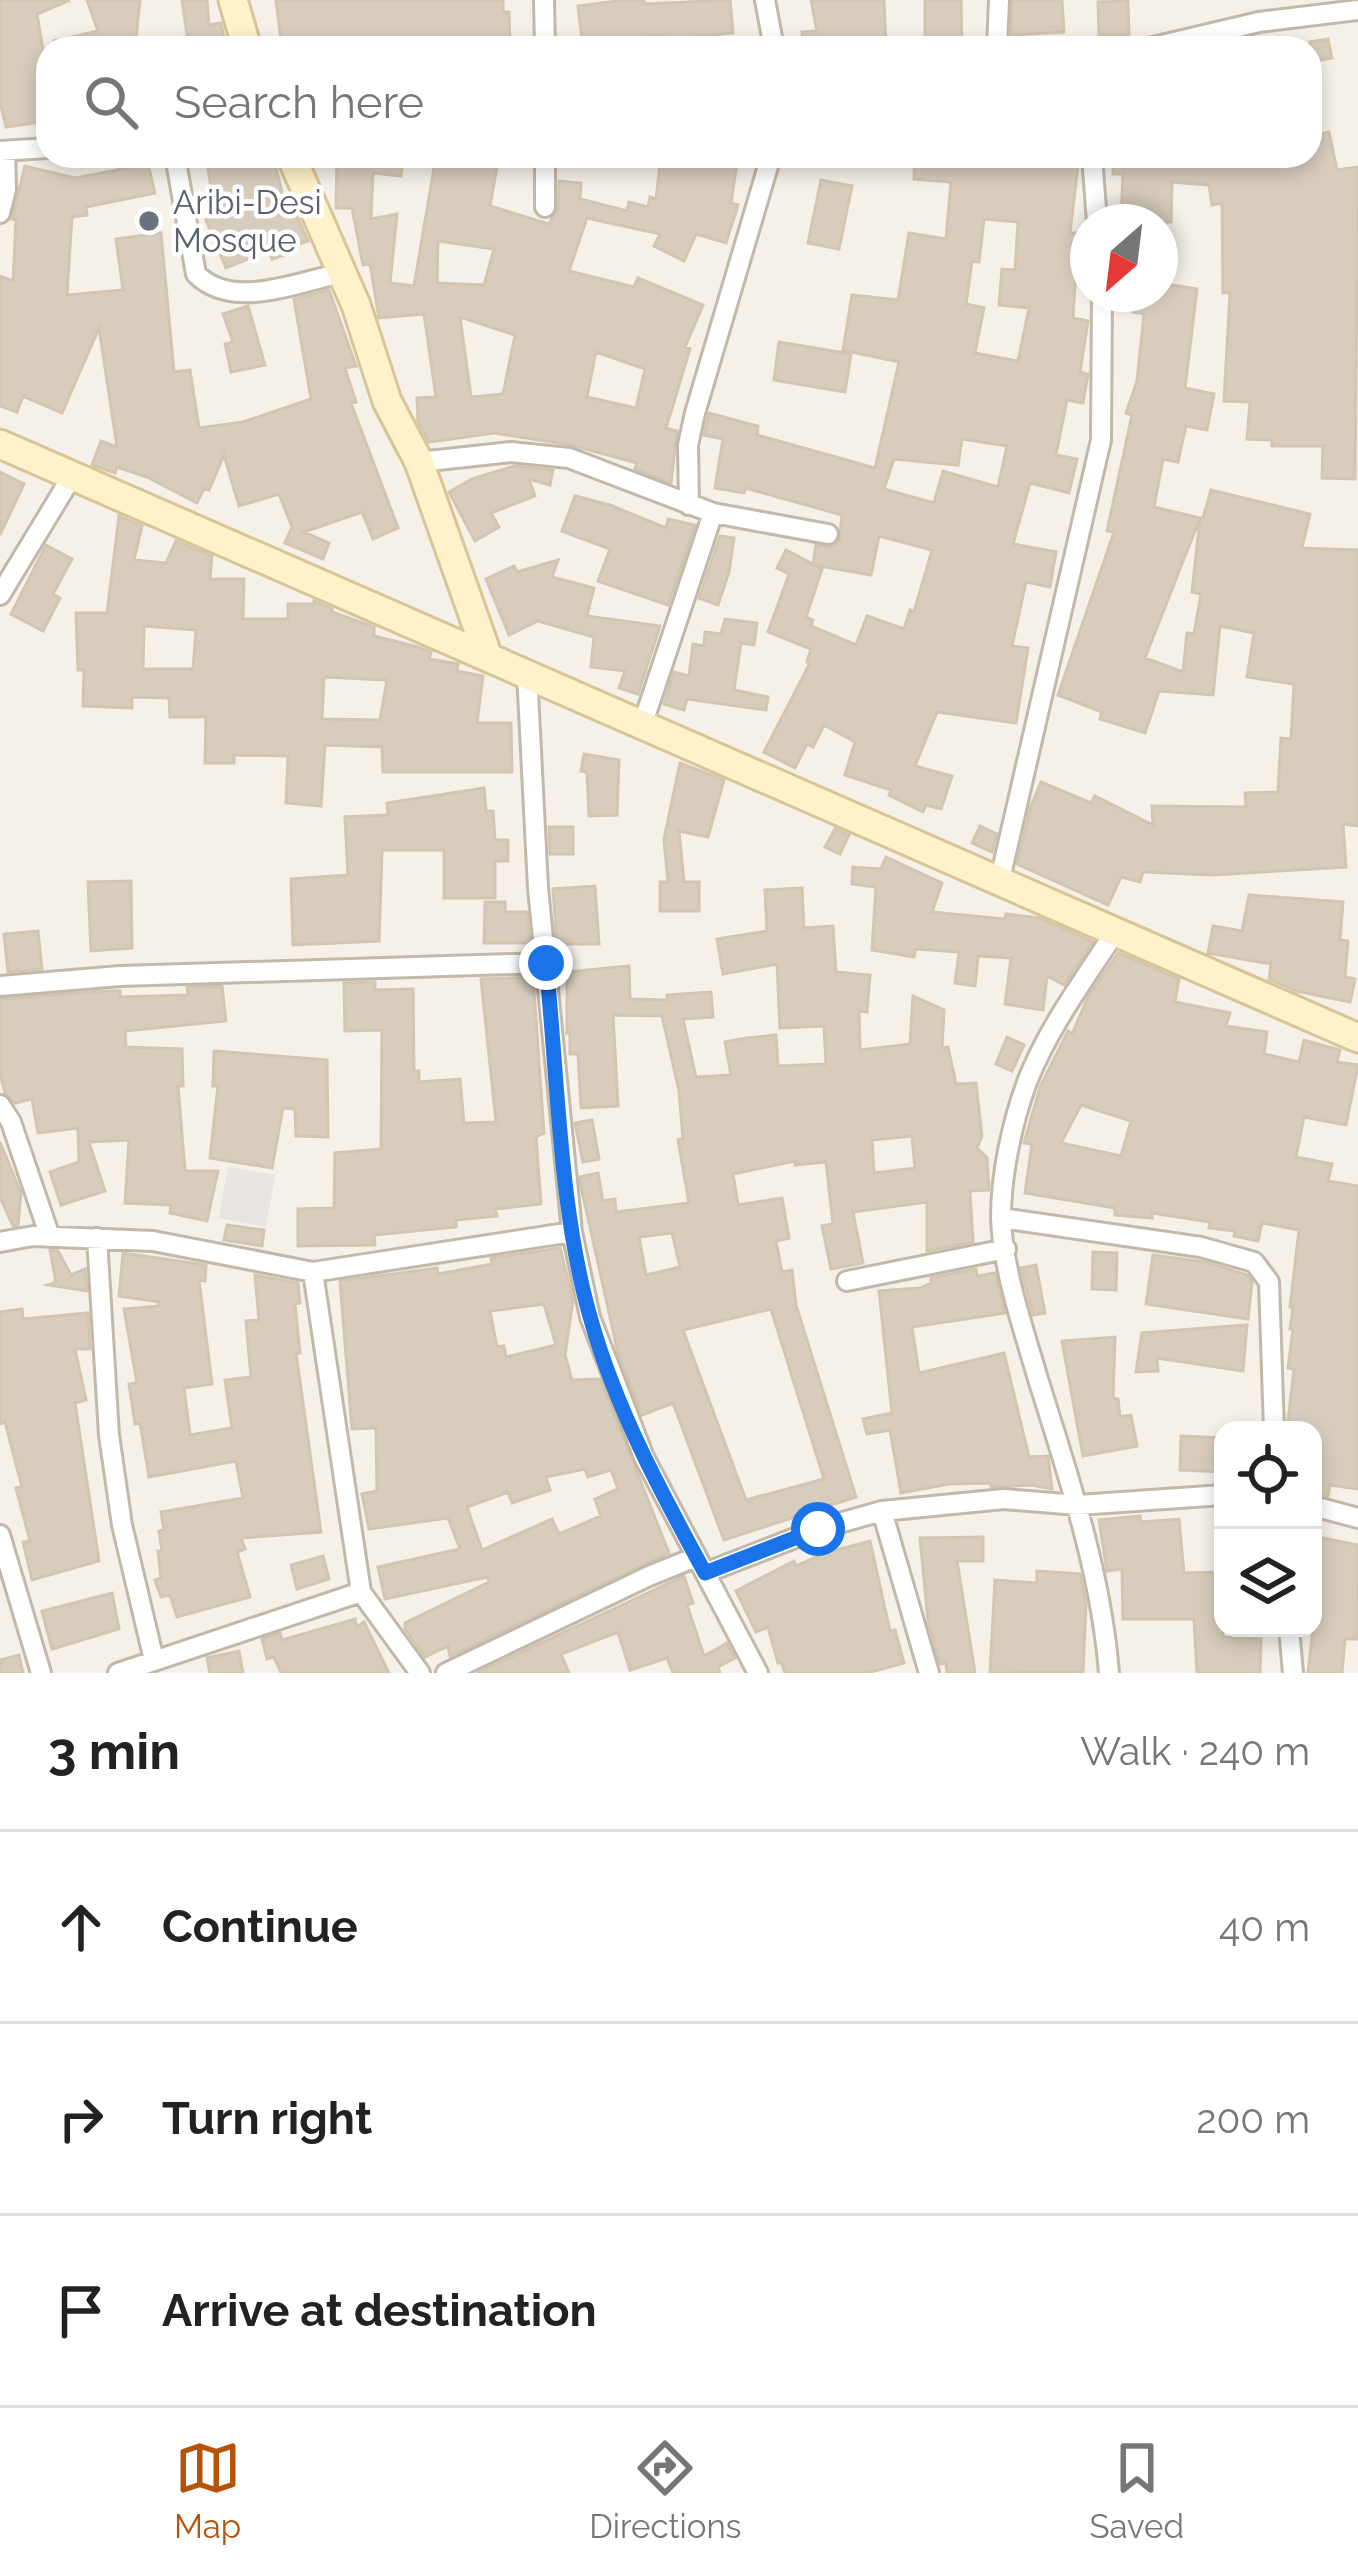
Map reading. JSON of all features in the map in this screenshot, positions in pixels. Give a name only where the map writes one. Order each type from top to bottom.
[{"type":"main road","points":[[233,0],[244,36]]},
{"type":"main road","points":[[296,168],[343,273],[387,401],[419,462],[488,654]]},
{"type":"main road","points":[[0,444],[1358,1038]]},
{"type":"street","points":[[544,0],[545,36]]},
{"type":"street","points":[[765,0],[772,36]]},
{"type":"street","points":[[998,36],[999,0]]},
{"type":"street","points":[[1200,36],[1259,22],[1358,10]]},
{"type":"street","points":[[0,213],[6,189],[2,151],[36,149]]},
{"type":"street","points":[[177,168],[196,274],[207,286],[235,293],[343,273]]},
{"type":"street","points":[[544,207],[545,168]]},
{"type":"street","points":[[689,506],[688,445],[694,413],[766,168]]},
{"type":"street","points":[[1093,168],[1096,204]]},
{"type":"street","points":[[1000,879],[1101,440],[1102,312]]},
{"type":"street","points":[[419,462],[511,452],[569,458],[689,506],[828,534]]},
{"type":"street","points":[[0,595],[74,473]]},
{"type":"street","points":[[643,724],[713,513]]},
{"type":"street","points":[[527,673],[546,963],[572,1232],[590,1317],[644,1457],[758,1673]]},
{"type":"street","points":[[1109,1673],[1106,1629],[1078,1504],[1025,1336],[1001,1218],[1008,1154],[1028,1082],[1055,1025],[1115,932]]},
{"type":"street","points":[[0,986],[120,976],[546,963]]},
{"type":"street","points":[[0,1105],[50,1237]]},
{"type":"street","points":[[1001,1218],[1201,1247],[1254,1262],[1269,1282],[1274,1421]]},
{"type":"street","points":[[0,1242],[97,1238],[199,1248],[313,1272],[572,1232]]},
{"type":"street","points":[[97,1238],[109,1435],[122,1525],[154,1660]]},
{"type":"street","points":[[847,1281],[1006,1250]]},
{"type":"street","points":[[313,1272],[361,1592],[420,1673]]},
{"type":"street","points":[[446,1673],[649,1576],[882,1511],[1004,1499],[1078,1504],[1214,1496]]},
{"type":"street","points":[[1322,1508],[1358,1518]]},
{"type":"street","points":[[882,1511],[929,1673]]},
{"type":"street","points":[[0,1535],[41,1673]]},
{"type":"street","points":[[118,1673],[361,1592]]},
{"type":"street","points":[[1289,1637],[1293,1673]]},
{"type":"shaded area","points":[[228,1167],[275,1175],[266,1227],[219,1218]]},
{"type":"building","points":[[0,0],[70,0],[37,14],[41,36],[36,36],[36,123],[6,127],[0,102]]},
{"type":"building","points":[[87,0],[140,0],[136,36],[76,36],[98,31]]},
{"type":"building","points":[[182,0],[207,0],[209,25],[221,23],[224,36],[187,36]]},
{"type":"building","points":[[276,0],[503,0],[503,12],[509,12],[510,36],[280,36]]},
{"type":"building","points":[[625,0],[644,0],[644,4],[730,0],[733,33],[582,36],[578,6]]},
{"type":"building","points":[[811,0],[884,0],[886,36],[802,36],[802,32],[817,31]]},
{"type":"building","points":[[925,0],[961,0],[962,36],[925,36]]},
{"type":"building","points":[[1012,0],[1062,0],[1064,32],[1011,35]]},
{"type":"building","points":[[1128,1],[1129,35],[1099,35],[1098,2]]},
{"type":"building","points":[[1328,39],[1332,58],[1322,60],[1322,40]]},
{"type":"building","points":[[1329,132],[1337,170],[1358,167],[1355,479],[1322,478],[1323,446],[1272,446],[1272,440],[1247,439],[1250,402],[1224,401],[1230,293],[1223,293],[1222,203],[1212,205],[1209,185],[1172,182],[1171,204],[1122,204],[1123,174],[1113,174],[1113,168],[1322,168],[1322,133]]},
{"type":"building","points":[[25,166],[75,178],[149,168],[155,193],[86,207],[87,215],[72,217],[67,295],[123,290],[116,239],[161,233],[174,372],[190,370],[199,428],[243,422],[311,399],[294,299],[329,290],[356,366],[345,368],[356,402],[351,403],[398,528],[373,539],[362,512],[304,532],[329,543],[323,559],[285,543],[292,527],[279,494],[239,506],[224,455],[209,490],[204,488],[197,503],[147,477],[92,465],[101,441],[117,447],[99,328],[62,413],[23,396],[17,412],[0,406],[0,276],[13,281],[16,220],[12,219]]},
{"type":"building","points":[[208,168],[276,168],[286,209],[293,207],[308,241],[272,259],[269,250],[226,268],[206,220],[216,216]]},
{"type":"building","points":[[337,168],[402,168],[401,176],[373,173],[371,219],[397,214],[390,283],[414,286],[434,168],[497,168],[490,206],[549,224],[558,208],[559,181],[581,183],[580,199],[627,211],[629,202],[648,207],[650,197],[656,199],[660,168],[736,168],[731,203],[738,205],[726,243],[696,234],[684,261],[654,246],[660,234],[587,218],[569,271],[634,287],[638,278],[703,305],[685,347],[690,349],[666,428],[677,431],[671,483],[635,469],[637,463],[571,445],[494,433],[429,442],[418,421],[417,398],[436,397],[424,314],[379,318],[370,264],[363,265],[352,208],[336,208]],"holes":[[[438,241],[494,249],[484,285],[437,283]],[[460,317],[515,335],[503,394],[471,397]],[[596,352],[645,369],[636,408],[587,397]]]},
{"type":"building","points":[[914,168],[1078,168],[1070,204],[1070,312],[1073,318],[1088,321],[1080,372],[1088,374],[1083,403],[1067,400],[1056,455],[1077,459],[1069,493],[1030,483],[1013,544],[1056,552],[1050,587],[1026,582],[1012,646],[1028,648],[1016,723],[937,712],[915,766],[952,776],[941,809],[926,805],[923,812],[889,795],[891,790],[845,775],[855,742],[824,725],[795,768],[764,752],[810,663],[811,649],[768,632],[789,574],[777,568],[786,550],[813,564],[816,545],[831,547],[839,542],[842,515],[745,488],[744,493],[715,488],[723,439],[704,435],[709,413],[758,426],[757,435],[875,468],[899,362],[843,350],[852,295],[898,300],[909,233],[946,239],[951,182],[914,179]],"holes":[[[984,219],[1018,222],[1015,270],[1002,269],[999,305],[1029,308],[1018,361],[975,353],[984,308],[966,304],[972,261],[979,262]],[[962,439],[1007,446],[998,487],[943,471],[934,503],[884,489],[894,459],[958,465]],[[879,536],[932,550],[914,612],[910,610],[904,629],[867,616],[856,645],[811,626],[813,620],[806,617],[822,569],[814,565],[871,575]]]},
{"type":"building","points":[[821,180],[852,186],[839,249],[808,243]]},
{"type":"building","points":[[1178,286],[1197,289],[1185,388],[1214,394],[1207,430],[1186,426],[1178,462],[1163,459],[1154,507],[1203,518],[1211,490],[1310,514],[1302,548],[1358,550],[1358,826],[1343,824],[1346,867],[1213,875],[1143,872],[1140,882],[1121,877],[1108,905],[1017,864],[1041,782],[1091,803],[1095,796],[1153,825],[1152,806],[1246,807],[1245,793],[1278,792],[1281,738],[1291,739],[1294,684],[1247,677],[1254,633],[1220,626],[1213,695],[1159,691],[1145,733],[1100,719],[1102,712],[1058,695],[1114,532],[1107,531],[1132,415],[1126,413],[1137,381],[1144,314],[1133,312],[1178,312]],"holes":[[[1200,518],[1192,592],[1201,594],[1194,634],[1187,633],[1183,672],[1145,658]]]},
{"type":"building","points":[[248,306],[265,365],[231,372],[225,344],[233,342],[223,314]]},
{"type":"building","points":[[779,342],[851,354],[845,392],[774,380]]},
{"type":"building","points":[[514,466],[553,470],[550,485],[529,479],[535,496],[491,513],[499,527],[475,541],[449,492]]},
{"type":"building","points":[[0,472],[24,484],[0,535]]},
{"type":"building","points":[[575,496],[666,528],[668,519],[695,525],[668,605],[598,581],[610,549],[562,531]]},
{"type":"building","points":[[119,516],[142,526],[134,560],[166,563],[176,541],[212,556],[210,579],[244,579],[243,619],[288,619],[288,604],[314,601],[374,627],[374,636],[418,647],[431,652],[429,659],[458,664],[457,671],[483,676],[477,723],[511,723],[512,772],[383,772],[382,747],[325,745],[321,806],[286,803],[288,756],[234,755],[234,763],[205,763],[206,717],[170,717],[169,698],[132,697],[132,708],[83,706],[84,670],[78,670],[76,613],[107,613]],"holes":[[[144,626],[196,630],[193,669],[143,669]],[[324,677],[387,680],[380,720],[322,719]]]},
{"type":"building","points":[[720,536],[734,538],[718,605],[699,598]]},
{"type":"building","points":[[46,545],[72,559],[53,594],[60,598],[43,631],[11,614]]},
{"type":"building","points":[[558,560],[552,577],[594,588],[587,616],[660,626],[638,694],[619,688],[625,671],[591,667],[594,637],[538,621],[509,635],[486,579],[514,566],[517,572]]},
{"type":"building","points":[[725,619],[757,623],[754,645],[741,643],[734,690],[768,697],[766,710],[687,699],[684,710],[664,704],[674,672],[689,676],[693,644],[704,646],[705,632],[721,634]]},
{"type":"building","points":[[584,754],[619,760],[617,815],[589,816],[587,772],[581,771]]},
{"type":"building","points":[[680,763],[724,780],[708,837],[679,831],[684,882],[699,882],[699,911],[660,911],[660,882],[668,882],[664,839]]},
{"type":"building","points":[[484,788],[486,811],[493,811],[495,840],[508,840],[508,861],[495,861],[495,898],[444,898],[444,850],[382,850],[379,941],[293,945],[291,879],[348,875],[345,817],[388,815],[387,803]]},
{"type":"building","points":[[980,826],[997,834],[992,852],[972,843]]},
{"type":"building","points":[[549,827],[573,827],[573,854],[550,854]]},
{"type":"building","points":[[835,829],[849,835],[840,854],[825,847]]},
{"type":"building","points":[[886,857],[942,883],[932,912],[1039,918],[1093,942],[1064,985],[1047,976],[1043,1010],[1005,1004],[1011,958],[978,956],[975,986],[955,983],[959,952],[916,949],[914,957],[872,950],[876,887],[852,884],[853,867],[881,869]]},
{"type":"building","points":[[131,881],[132,948],[91,951],[88,882]]},
{"type":"building","points":[[595,886],[599,944],[557,944],[553,889]]},
{"type":"building","points":[[802,888],[804,928],[833,926],[836,972],[870,975],[867,1012],[859,1011],[860,1050],[910,1044],[913,996],[944,1010],[942,1048],[948,1047],[956,1084],[976,1083],[982,1136],[977,1148],[987,1158],[989,1190],[970,1191],[973,1242],[927,1251],[927,1202],[853,1212],[863,1263],[831,1269],[822,1226],[833,1224],[826,1162],[795,1165],[795,1161],[733,1174],[738,1205],[782,1198],[789,1238],[776,1241],[782,1272],[792,1270],[796,1305],[856,1497],[724,1540],[673,1403],[642,1415],[618,1353],[581,1187],[580,1177],[598,1173],[603,1201],[615,1199],[616,1212],[689,1203],[678,1140],[683,1139],[679,1091],[662,1016],[613,1015],[618,1106],[581,1108],[578,1054],[570,1054],[567,1033],[567,972],[629,966],[630,999],[667,1000],[667,995],[711,992],[713,1017],[683,1019],[696,1077],[731,1075],[725,1042],[776,1035],[778,1066],[826,1064],[824,1026],[780,1028],[777,964],[723,974],[717,939],[767,931],[765,890]],"holes":[[[912,1136],[915,1168],[874,1173],[872,1140]],[[672,1233],[680,1267],[646,1275],[639,1237]],[[771,1309],[824,1479],[746,1500],[683,1330]]]},
{"type":"building","points":[[1249,895],[1343,902],[1340,940],[1348,941],[1345,977],[1355,979],[1350,1002],[1296,991],[1269,979],[1271,964],[1208,953],[1213,926],[1242,931]]},
{"type":"building","points":[[485,902],[505,902],[505,912],[527,912],[530,943],[484,943]]},
{"type":"building","points":[[38,931],[42,969],[8,972],[4,934]]},
{"type":"building","points":[[1118,953],[1179,979],[1175,1002],[1230,1013],[1226,1026],[1267,1032],[1264,1054],[1299,1062],[1304,1040],[1340,1050],[1337,1062],[1358,1065],[1346,1125],[1304,1117],[1296,1157],[1332,1164],[1328,1181],[1358,1186],[1358,1489],[1330,1485],[1328,1496],[1322,1495],[1322,1421],[1288,1421],[1294,1369],[1288,1368],[1293,1329],[1290,1307],[1299,1230],[1262,1223],[1258,1241],[1234,1236],[1235,1231],[1209,1228],[1210,1222],[1152,1213],[1152,1218],[1115,1215],[1115,1208],[1025,1193],[1032,1144],[1024,1143],[1040,1087],[1068,1031],[1072,1034],[1088,997]],"holes":[[[1081,1105],[1131,1121],[1121,1156],[1061,1143]]]},
{"type":"building","points":[[533,977],[544,1133],[536,1137],[541,1204],[495,1209],[497,1216],[456,1220],[456,1227],[374,1235],[375,1245],[298,1246],[298,1209],[334,1208],[335,1153],[381,1149],[382,1030],[345,1031],[344,983],[375,982],[375,990],[413,989],[414,1071],[419,1071],[419,1082],[460,1079],[464,1123],[496,1122],[481,979]]},
{"type":"building","points":[[222,986],[226,1021],[125,1031],[126,1047],[182,1049],[183,1086],[178,1086],[185,1171],[218,1171],[207,1221],[170,1213],[171,1205],[125,1203],[129,1140],[89,1142],[105,1191],[61,1205],[50,1172],[79,1162],[78,1128],[38,1133],[32,1099],[15,1103],[5,1093],[0,1074],[0,999],[104,991],[120,991],[120,997],[188,995],[187,987]]},
{"type":"building","points":[[1007,1037],[1024,1045],[1012,1071],[996,1064]]},
{"type":"building","points":[[214,1051],[327,1060],[328,1137],[296,1136],[295,1109],[283,1108],[272,1168],[210,1158],[218,1086],[213,1086]]},
{"type":"building","points":[[592,1120],[599,1159],[583,1162],[575,1123]]},
{"type":"building","points":[[0,1142],[21,1193],[18,1225],[13,1226],[0,1197]]},
{"type":"building","points":[[227,1225],[264,1230],[262,1246],[224,1240]]},
{"type":"building","points":[[560,1248],[573,1300],[565,1355],[572,1380],[600,1379],[669,1553],[450,1656],[448,1646],[425,1657],[405,1623],[489,1582],[487,1577],[385,1599],[378,1567],[460,1549],[448,1518],[369,1529],[362,1494],[377,1491],[376,1428],[352,1429],[340,1281],[437,1268],[438,1274],[492,1264],[491,1258]],"holes":[[[544,1304],[556,1345],[506,1357],[504,1346],[497,1347],[490,1311]],[[585,1469],[588,1477],[611,1470],[618,1489],[595,1499],[601,1516],[559,1534],[552,1519],[482,1550],[467,1507],[508,1492],[512,1503],[550,1490],[546,1477]]]},
{"type":"building","points":[[50,1250],[58,1251],[71,1275],[85,1269],[87,1291],[48,1285],[56,1282]]},
{"type":"building","points":[[1093,1252],[1117,1253],[1116,1290],[1092,1289]]},
{"type":"building","points":[[123,1253],[206,1265],[205,1281],[199,1280],[212,1384],[184,1388],[190,1435],[232,1428],[225,1380],[251,1377],[246,1321],[259,1320],[255,1275],[298,1283],[300,1353],[296,1353],[321,1532],[241,1538],[245,1549],[237,1552],[250,1597],[177,1617],[170,1595],[161,1597],[155,1580],[161,1578],[161,1512],[243,1498],[236,1461],[149,1477],[129,1384],[137,1383],[124,1309],[159,1306],[159,1302],[119,1296]]},
{"type":"building","points":[[1153,1255],[1206,1262],[1247,1275],[1252,1282],[1248,1319],[1146,1304]]},
{"type":"building","points":[[1036,1265],[1045,1313],[1033,1315],[1021,1268]]},
{"type":"building","points":[[976,1269],[977,1276],[995,1273],[1005,1313],[912,1327],[919,1373],[1004,1353],[1029,1457],[1048,1456],[1052,1489],[949,1484],[901,1493],[890,1430],[867,1434],[863,1419],[892,1413],[879,1291],[920,1288],[931,1283],[931,1278]]},
{"type":"building","points":[[22,1309],[23,1319],[88,1313],[90,1349],[75,1349],[86,1400],[75,1403],[99,1561],[32,1580],[23,1542],[30,1541],[16,1488],[22,1487],[5,1422],[0,1424],[0,1312]]},
{"type":"building","points":[[1247,1325],[1243,1371],[1157,1358],[1158,1371],[1136,1372],[1142,1333]]},
{"type":"building","points":[[1115,1337],[1113,1398],[1118,1399],[1120,1417],[1131,1415],[1137,1446],[1083,1456],[1062,1341]]},
{"type":"building","points":[[1181,1436],[1214,1438],[1214,1472],[1180,1470]]},
{"type":"building","points":[[1179,1519],[1184,1573],[1214,1572],[1214,1637],[1261,1639],[1260,1673],[1197,1673],[1194,1619],[1123,1619],[1122,1569],[1107,1571],[1099,1520]]},
{"type":"building","points":[[983,1537],[983,1561],[957,1561],[975,1673],[947,1673],[928,1621],[920,1538]]},
{"type":"building","points":[[1322,1538],[1358,1545],[1357,1639],[1345,1639],[1342,1673],[1308,1673],[1312,1637],[1322,1637]]},
{"type":"building","points":[[870,1541],[890,1631],[895,1630],[904,1663],[867,1673],[785,1673],[768,1627],[756,1632],[736,1591],[794,1561],[796,1566]]},
{"type":"building","points":[[323,1556],[329,1579],[297,1589],[291,1565]]},
{"type":"building","points":[[1037,1571],[1080,1574],[1086,1604],[1083,1672],[990,1673],[995,1580],[1037,1583]]},
{"type":"building","points":[[684,1576],[693,1603],[687,1605],[704,1656],[727,1643],[735,1658],[718,1667],[720,1673],[673,1673],[667,1658],[630,1670],[618,1632],[561,1654],[569,1673],[477,1673]]},
{"type":"building","points":[[112,1593],[119,1629],[52,1649],[42,1611]]},
{"type":"building","points":[[355,1619],[357,1627],[364,1622],[389,1673],[281,1673],[274,1657],[267,1659],[262,1639],[280,1633],[282,1640]]},
{"type":"building","points":[[239,1651],[243,1673],[210,1673],[207,1658]]},
{"type":"building","points":[[19,1655],[23,1673],[0,1673],[0,1660]]},
{"type":"place","name":"Aribi-Desi Mosque","points":[[149,221]]},
{"type":"route","points":[[546,963],[572,1232],[590,1317],[644,1457],[705,1573],[818,1529]]}]
